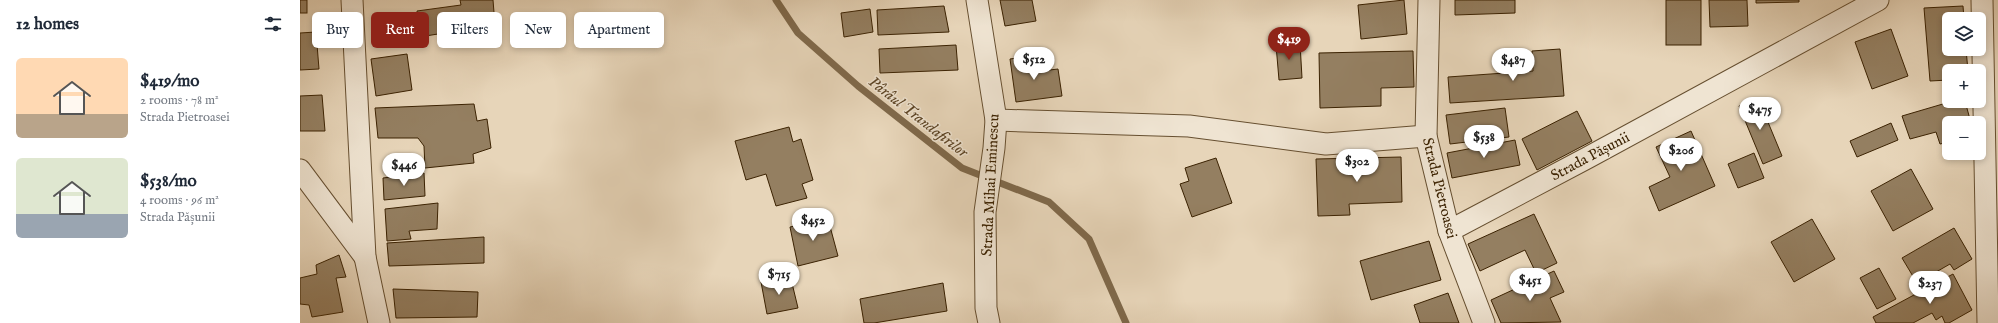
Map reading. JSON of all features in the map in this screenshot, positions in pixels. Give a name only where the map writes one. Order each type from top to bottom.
[{"type":"street","points":[[352,0],[365,257],[379,323]]},
{"type":"street","name":"Strada Mihai Eminescu","points":[[978,0],[996,120],[994,148],[985,212],[986,308],[989,323]]},
{"type":"street","name":"Strada Pietroasei","points":[[1429,0],[1426,136],[1449,231],[1484,323]]},
{"type":"street","name":"Strada Pășunii","points":[[1449,231],[1878,0]]},
{"type":"street","points":[[1982,0],[1988,323]]},
{"type":"street","points":[[996,120],[1189,126],[1326,144],[1426,136]]},
{"type":"street","points":[[300,170],[365,257]]},
{"type":"building","points":[[300,0],[307,0],[307,13],[300,13]]},
{"type":"building","points":[[460,0],[493,0],[494,12],[437,12],[437,34],[429,35],[429,12],[417,12],[417,11],[461,5]]},
{"type":"building","points":[[1000,0],[1032,0],[1036,21],[1005,26]]},
{"type":"building","points":[[1404,0],[1407,34],[1361,39],[1358,5]]},
{"type":"building","points":[[1455,0],[1515,0],[1515,13],[1455,15]]},
{"type":"building","points":[[1666,0],[1701,0],[1701,45],[1666,45]]},
{"type":"building","points":[[1709,0],[1747,0],[1748,26],[1710,27]]},
{"type":"building","points":[[1756,0],[1799,0],[1799,2],[1756,3]]},
{"type":"building","points":[[944,6],[949,32],[878,35],[877,10]]},
{"type":"building","points":[[1963,6],[1963,12],[1942,12],[1942,56],[1967,56],[1967,64],[1942,64],[1942,80],[1930,81],[1924,8]]},
{"type":"building","points":[[870,9],[873,32],[844,37],[841,13]]},
{"type":"building","points":[[1891,29],[1908,76],[1872,89],[1855,42]]},
{"type":"building","points":[[312,32],[312,48],[317,48],[319,69],[300,70],[300,33]]},
{"type":"building","points":[[1300,43],[1302,78],[1279,80],[1276,45]]},
{"type":"building","points":[[956,45],[958,70],[880,73],[879,49]]},
{"type":"building","points":[[1560,49],[1564,96],[1450,103],[1448,77],[1533,71],[1532,51]]},
{"type":"building","points":[[1413,51],[1414,87],[1381,88],[1381,106],[1320,108],[1319,53]]},
{"type":"building","points":[[407,54],[412,90],[376,96],[371,59]]},
{"type":"building","points":[[1031,56],[1033,72],[1058,69],[1062,96],[1016,102],[1010,59]]},
{"type":"building","points":[[322,95],[325,131],[300,131],[300,96]]},
{"type":"building","points":[[1758,98],[1782,156],[1763,164],[1739,106]]},
{"type":"building","points":[[474,104],[477,121],[487,119],[491,148],[473,154],[474,163],[425,168],[424,146],[418,138],[378,138],[375,108]]},
{"type":"building","points":[[1942,104],[1942,108],[1967,108],[1969,116],[1942,116],[1942,144],[1940,144],[1936,132],[1910,139],[1902,116]]},
{"type":"building","points":[[1505,108],[1509,137],[1450,144],[1446,115]]},
{"type":"building","points":[[1577,111],[1592,141],[1537,170],[1522,139]]},
{"type":"building","points":[[1891,123],[1898,140],[1857,157],[1850,141]]},
{"type":"building","points":[[789,127],[793,142],[801,139],[813,180],[802,184],[807,198],[776,206],[766,174],[746,180],[735,141]]},
{"type":"building","points":[[1691,131],[1715,186],[1659,211],[1649,187],[1670,177],[1656,147]]},
{"type":"building","points":[[1515,140],[1520,165],[1452,178],[1447,153]]},
{"type":"building","points":[[1754,153],[1764,178],[1738,188],[1728,164]]},
{"type":"building","points":[[1401,157],[1402,202],[1349,204],[1350,215],[1318,216],[1316,159]]},
{"type":"building","points":[[1216,158],[1232,203],[1192,217],[1180,184],[1189,181],[1185,168]]},
{"type":"building","points":[[1911,169],[1933,209],[1893,231],[1871,191]]},
{"type":"building","points":[[424,173],[425,196],[384,200],[383,178]]},
{"type":"building","points":[[438,203],[437,229],[409,231],[411,239],[387,241],[385,209]]},
{"type":"building","points":[[1534,214],[1557,263],[1536,273],[1525,250],[1480,271],[1468,244]]},
{"type":"building","points":[[828,219],[838,256],[798,266],[790,227]]},
{"type":"building","points":[[1812,219],[1835,259],[1794,282],[1771,242]]},
{"type":"building","points":[[1954,228],[1972,259],[1954,270],[1950,264],[1917,283],[1902,258]]},
{"type":"building","points":[[484,237],[484,263],[389,266],[387,243]]},
{"type":"building","points":[[1429,241],[1441,280],[1371,300],[1360,261]]},
{"type":"building","points":[[339,255],[346,277],[336,278],[343,312],[312,317],[309,305],[300,304],[300,278],[317,274],[316,265]]},
{"type":"building","points":[[1879,268],[1896,299],[1877,309],[1860,278]]},
{"type":"building","points":[[1554,271],[1564,292],[1550,298],[1561,322],[1501,323],[1491,300]]},
{"type":"building","points":[[1953,274],[1972,310],[1949,323],[1945,323],[1942,316],[1936,320],[1932,313],[1913,323],[1876,323],[1873,317]]},
{"type":"building","points":[[791,279],[798,308],[767,314],[761,282]]},
{"type":"building","points":[[943,283],[947,311],[874,323],[864,323],[860,299]]},
{"type":"building","points":[[393,289],[478,292],[477,317],[396,318]]},
{"type":"building","points":[[1448,293],[1459,323],[1420,323],[1414,305]]},
{"type":"waterway","name":"Pârâul Trandafirilor","points":[[776,0],[798,33],[858,86],[962,168],[1049,202],[1089,239],[1126,323]]}]
